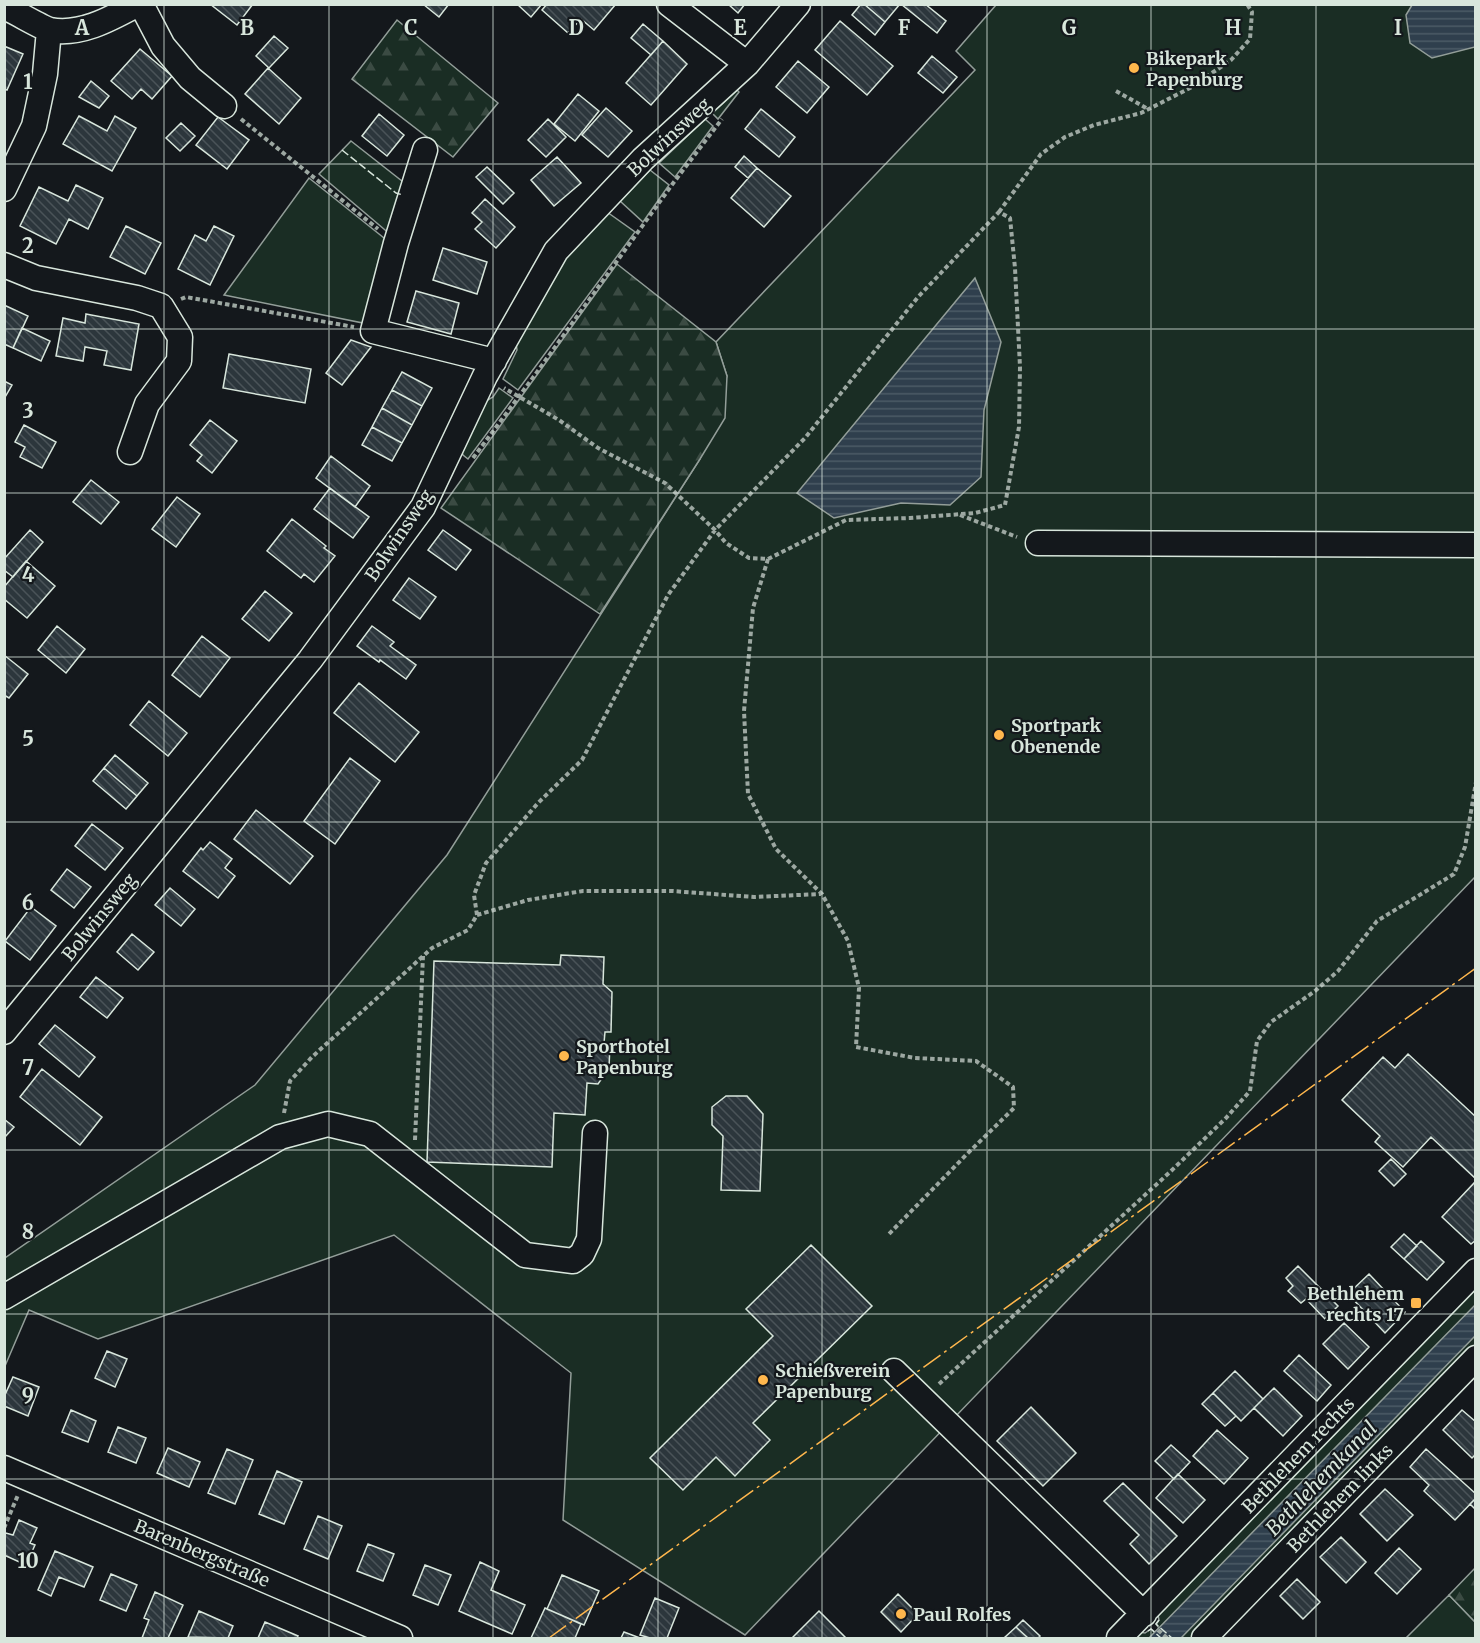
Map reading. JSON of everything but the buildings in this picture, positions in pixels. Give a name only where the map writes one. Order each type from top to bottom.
[{"type":"street","points":[[4,7],[50,30],[75,30],[106,21],[140,4],[163,46],[190,78],[224,106]]},
{"type":"street","points":[[669,4],[747,64]]},
{"type":"street","name":"Bolwinsweg","points":[[4,1032],[310,660],[420,511],[489,369],[556,251],[642,159],[747,64],[798,4]]},
{"type":"street","points":[[4,189],[34,126],[45,74],[50,30]]},
{"type":"street","points":[[425,150],[372,331],[489,369]]},
{"type":"street","points":[[4,265],[36,278],[137,298],[161,306],[180,337],[179,361],[147,404],[130,452]]},
{"type":"street","points":[[1038,543],[1476,545]]},
{"type":"street","points":[[4,1297],[280,1137],[328,1124],[370,1134],[525,1255],[573,1261],[582,1254],[589,1239],[595,1132]]},
{"type":"street","name":"Bethlehem rechts","points":[[1119,1638],[1149,1620],[1476,1271]]},
{"type":"street","name":"Bethlehem links","points":[[1204,1638],[1476,1358]]},
{"type":"street","points":[[894,1371],[1149,1620]]},
{"type":"street","name":"Barenbergstraße","points":[[15,1473],[400,1638]]},
{"type":"path","points":[[280,1137],[290,1082],[312,1057],[423,955],[468,930],[477,915],[474,895],[486,863],[538,803],[582,760],[668,595],[715,530],[805,438],[918,297],[999,212],[1041,154],[1065,137],[1094,125],[1141,113],[1190,88],[1231,60],[1250,39],[1252,12],[1247,4]]},
{"type":"path","points":[[1116,91],[1148,109]]},
{"type":"path","points":[[224,106],[396,243]]},
{"type":"path","points":[[467,467],[674,182],[725,116]]},
{"type":"path","points":[[489,369],[518,396],[559,420],[598,448],[665,483],[726,543],[749,558],[768,559],[846,520],[975,513],[1005,505],[1019,427],[1020,367],[1010,218],[999,212]]},
{"type":"path","points":[[161,306],[186,297],[372,331]]},
{"type":"path","points":[[957,514],[1038,543]]},
{"type":"path","points":[[768,559],[753,608],[744,711],[747,794],[776,849],[822,894],[848,941],[859,988],[856,1047],[915,1058],[976,1061],[1013,1087],[1014,1108],[888,1235]]},
{"type":"path","points":[[923,1399],[1226,1118],[1250,1091],[1257,1041],[1271,1022],[1315,991],[1338,971],[1377,921],[1454,874],[1465,847],[1476,782]]},
{"type":"path","points":[[477,915],[528,900],[583,891],[672,891],[754,897],[822,894]]},
{"type":"path","points":[[414,1168],[423,955]]},
{"type":"path","points":[[4,1528],[15,1473]]},
{"type":"path","points":[[1149,1620],[1167,1638]]},
{"type":"green space","name":"Sportpark Obenende","points":[[996,5],[1475,5],[1475,877],[745,1635],[563,1520],[571,1373],[394,1235],[98,1339],[29,1310],[5,1366],[5,1258],[255,1085],[447,855],[700,459],[727,376],[716,342],[975,70],[956,51]]},
{"type":"green space","points":[[397,20],[498,103],[453,157],[352,79]]},
{"type":"green space","points":[[737,90],[739,92],[718,119],[712,113]]},
{"type":"green space","points":[[705,119],[713,126],[675,177],[659,163]]},
{"type":"green space","points":[[351,141],[407,185],[391,235],[319,174]]},
{"type":"green space","points":[[650,170],[669,185],[643,222],[620,201]]},
{"type":"green space","points":[[309,178],[389,242],[368,324],[224,295]]},
{"type":"green space","points":[[607,212],[635,232],[518,390],[503,379],[517,350],[516,343],[546,278]]},
{"type":"green space","points":[[617,264],[716,342],[727,376],[725,418],[600,614],[441,508]]},
{"type":"green space","points":[[499,388],[513,398],[468,459],[460,448],[486,401],[493,397]]},
{"type":"green space","points":[[1475,1283],[1475,1346],[1193,1638],[1133,1638],[1139,1632],[1145,1633],[1151,1629],[1155,1632],[1159,1628],[1156,1624],[1159,1620],[1158,1615]]},
{"type":"green space","points":[[1475,1568],[1475,1622],[1449,1595]]},
{"type":"green space","points":[[1449,1595],[1475,1622],[1475,1638],[1406,1638]]},
{"type":"water","points":[[1412,5],[1475,5],[1475,47],[1432,58],[1410,43],[1406,15]]},
{"type":"water","points":[[975,278],[1001,342],[984,410],[981,477],[950,505],[901,503],[834,518],[797,493]]},
{"type":"water","name":"Bethlehemkanal","points":[[1475,1305],[1475,1336],[1182,1637],[1149,1638]]},
{"type":"fence","points":[[342,150],[396,193],[403,195]]},
{"type":"fence","points":[[1159,1620],[1156,1624],[1172,1638]]},
{"type":"fence","points":[[1148,1631],[1151,1629],[1161,1638]]},
{"type":"power","points":[[549,1638],[1476,968]]},
{"type":"place","name":"Bikepark Papenburg","points":[[1134,68]]},
{"type":"place","name":"Sportpark Obenende","points":[[999,735]]},
{"type":"place","name":"Sporthotel Papenburg","points":[[564,1056]]},
{"type":"place","name":"Bethlehem rechts 17","points":[[1416,1303]]},
{"type":"place","name":"Schießverein Papenburg","points":[[763,1380]]},
{"type":"place","name":"Paul Rolfes","points":[[901,1614]]}]
